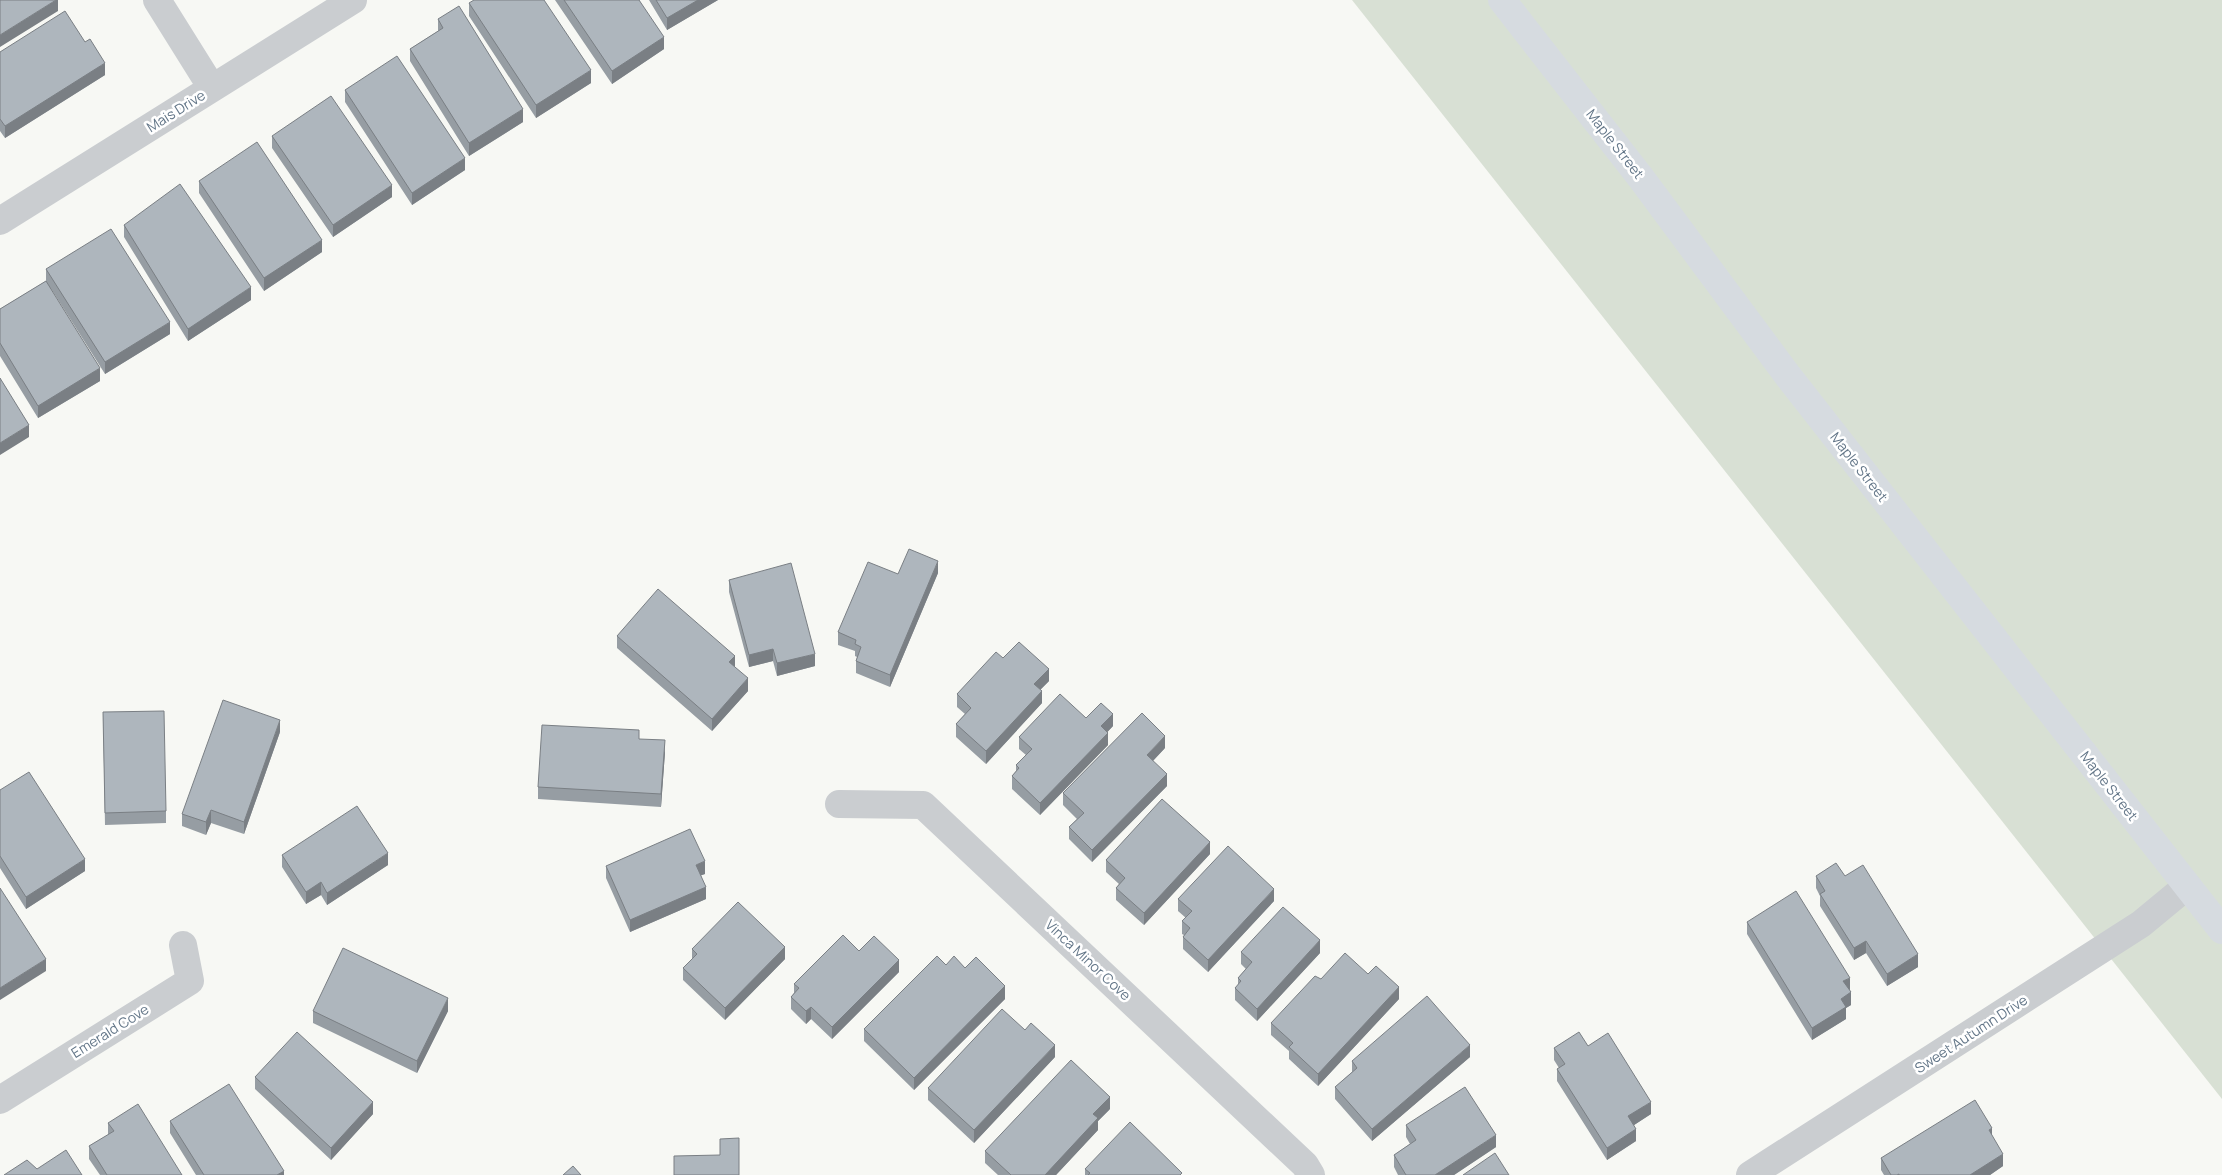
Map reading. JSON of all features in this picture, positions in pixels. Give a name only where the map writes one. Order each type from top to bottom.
[{"type":"street","points":[[157,0],[212,88]]},
{"type":"street","name":"Mais Drive","points":[[0,221],[353,0]]},
{"type":"street","name":"Maple Street","points":[[1502,0],[1641,178],[1788,376],[2222,930]]},
{"type":"street","name":"Vinca Minor Cove","points":[[839,804],[923,805],[1305,1165],[1311,1175]]},
{"type":"street","name":"Sweet Autumn Drive","points":[[1750,1175],[1784,1166],[2141,924],[2187,886]]},
{"type":"street","name":"Emerald Cove","points":[[0,1100],[190,980],[183,945]]},
{"type":"shaded area","points":[[1352,0],[2222,0],[2222,1099]]},
{"type":"building","points":[[0,0],[56,0],[0,35]]},
{"type":"building","points":[[474,0],[544,0],[591,70],[536,105],[469,3]]},
{"type":"building","points":[[564,0],[639,0],[664,37],[612,71]]},
{"type":"building","points":[[656,0],[698,0],[667,18]]},
{"type":"building","points":[[459,6],[523,109],[469,143],[410,49],[443,28],[438,19]]},
{"type":"building","points":[[65,11],[85,42],[90,39],[105,63],[5,126],[0,119],[0,52]]},
{"type":"building","points":[[397,56],[465,158],[412,193],[345,90]]},
{"type":"building","points":[[331,96],[392,185],[333,225],[272,136]]},
{"type":"building","points":[[257,142],[322,240],[264,278],[199,181]]},
{"type":"building","points":[[180,184],[251,287],[188,329],[124,225]]},
{"type":"building","points":[[111,229],[170,322],[105,362],[46,269]]},
{"type":"building","points":[[46,281],[100,368],[38,406],[0,343],[0,309]]},
{"type":"building","points":[[0,378],[29,425],[0,443]]},
{"type":"building","points":[[909,549],[938,561],[890,675],[856,661],[861,647],[855,644],[856,640],[838,632],[868,562],[898,574]]},
{"type":"building","points":[[791,563],[815,654],[777,663],[773,649],[749,655],[729,580]]},
{"type":"building","points":[[658,589],[735,656],[729,662],[748,678],[712,719],[617,636]]},
{"type":"building","points":[[1019,642],[1049,669],[1034,684],[1042,691],[986,751],[956,724],[971,708],[957,694],[996,652],[1003,658]]},
{"type":"building","points":[[1060,694],[1086,718],[1101,703],[1113,714],[1101,726],[1108,733],[1040,803],[1012,776],[1019,768],[1016,765],[1032,749],[1019,737]]},
{"type":"building","points":[[223,700],[280,720],[244,822],[211,810],[206,822],[182,814]]},
{"type":"building","points":[[164,711],[166,811],[105,813],[103,712]]},
{"type":"building","points":[[1142,713],[1165,736],[1147,755],[1167,774],[1092,850],[1069,827],[1084,813],[1063,793]]},
{"type":"building","points":[[542,725],[639,730],[639,739],[665,740],[661,794],[538,787]]},
{"type":"building","points":[[29,772],[85,859],[26,897],[0,856],[0,790]]},
{"type":"building","points":[[1162,799],[1210,842],[1144,913],[1116,888],[1125,878],[1106,860]]},
{"type":"building","points":[[357,806],[388,853],[327,893],[321,882],[306,892],[282,855]]},
{"type":"building","points":[[690,829],[705,861],[696,865],[706,887],[630,920],[606,866]]},
{"type":"building","points":[[1228,846],[1274,889],[1208,960],[1183,937],[1190,928],[1182,921],[1192,911],[1178,899]]},
{"type":"building","points":[[1836,863],[1845,876],[1863,865],[1918,954],[1887,974],[1866,941],[1854,948],[1820,894],[1825,891],[1816,876]]},
{"type":"building","points":[[0,888],[46,959],[0,988]]},
{"type":"building","points":[[1796,891],[1850,978],[1843,981],[1851,992],[1841,999],[1846,1007],[1812,1028],[1747,922]]},
{"type":"building","points":[[738,902],[785,947],[725,1008],[683,968],[697,954],[692,949]]},
{"type":"building","points":[[1283,907],[1320,940],[1257,1009],[1235,988],[1241,981],[1238,978],[1252,962],[1241,952]]},
{"type":"building","points":[[843,935],[859,951],[874,936],[899,960],[832,1027],[811,1007],[806,1011],[791,997],[799,988],[794,984]]},
{"type":"building","points":[[343,948],[448,998],[417,1061],[313,1011]]},
{"type":"building","points":[[1345,953],[1368,974],[1376,966],[1399,987],[1318,1074],[1289,1047],[1293,1043],[1271,1023],[1315,976],[1321,979]]},
{"type":"building","points":[[937,956],[946,965],[954,956],[965,968],[976,957],[1005,986],[914,1078],[864,1029]]},
{"type":"building","points":[[1427,996],[1470,1045],[1372,1129],[1335,1087],[1357,1068],[1352,1061]]},
{"type":"building","points":[[1002,1009],[1025,1030],[1031,1023],[1055,1045],[974,1130],[928,1088]]},
{"type":"building","points":[[297,1032],[373,1102],[331,1148],[255,1077]]},
{"type":"building","points":[[1579,1032],[1588,1046],[1608,1033],[1651,1102],[1628,1116],[1636,1129],[1607,1148],[1557,1069],[1565,1064],[1554,1048]]},
{"type":"building","points":[[1071,1060],[1110,1097],[1093,1114],[1098,1118],[1045,1175],[1011,1175],[985,1151]]},
{"type":"building","points":[[229,1084],[284,1171],[277,1175],[204,1175],[170,1121]]},
{"type":"building","points":[[1465,1087],[1496,1135],[1435,1175],[1406,1175],[1394,1155],[1416,1140],[1406,1125]]},
{"type":"building","points":[[1975,1100],[1992,1128],[1989,1130],[2003,1154],[1970,1175],[1891,1175],[1881,1158]]},
{"type":"building","points":[[138,1104],[182,1175],[107,1175],[89,1146],[114,1131],[108,1123]]},
{"type":"building","points":[[1130,1122],[1182,1173],[1180,1175],[1088,1175],[1090,1173],[1085,1169]]},
{"type":"building","points":[[739,1138],[739,1175],[674,1175],[674,1156],[720,1155],[720,1139]]},
{"type":"building","points":[[66,1150],[82,1175],[4,1175],[27,1160],[37,1169]]},
{"type":"building","points":[[1495,1153],[1509,1175],[1463,1175]]},
{"type":"building","points":[[573,1166],[581,1175],[563,1175]]}]
